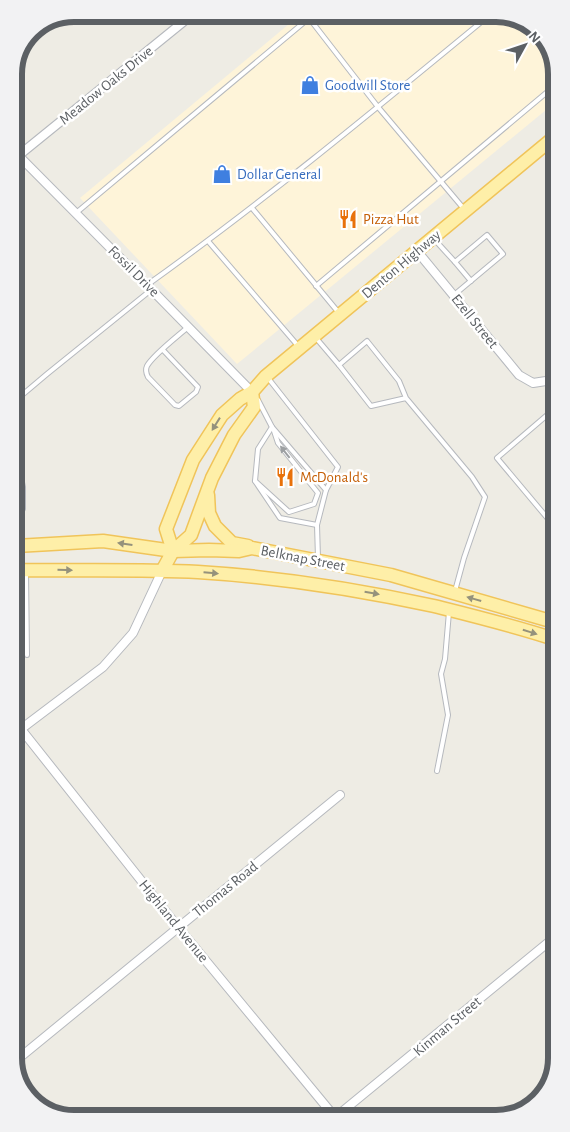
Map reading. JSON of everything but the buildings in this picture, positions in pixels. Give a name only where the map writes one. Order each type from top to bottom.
[{"type":"main road","name":"Denton Highway","points":[[173,551],[166,530],[193,460],[222,415],[240,399],[252,392],[266,376],[548,142]]},
{"type":"main road","points":[[162,571],[173,551],[191,535],[208,489],[234,435],[254,407],[252,392]]},
{"type":"main road","points":[[208,489],[209,513],[215,526],[232,543],[252,548]]},
{"type":"main road","name":"Belknap Street","points":[[23,546],[103,541],[173,551],[239,551],[252,548],[391,575],[548,620]]},
{"type":"main road","name":"Belknap Street","points":[[22,570],[199,572],[303,582],[378,594],[488,619],[548,637]]},
{"type":"street","name":"Meadow Oaks Drive","points":[[23,149],[183,22]]},
{"type":"street","name":"Fossil Drive","points":[[23,161],[252,392]]},
{"type":"street","name":"Ezell Street","points":[[417,251],[519,375],[533,383],[548,380]]},
{"type":"street","points":[[22,724],[103,667],[133,633],[162,571]]},
{"type":"street","points":[[535,616],[548,617]]},
{"type":"street","name":"Highland Avenue","points":[[22,730],[178,927],[329,1110]]},
{"type":"street","name":"Thomas Road","points":[[22,1056],[340,795]]},
{"type":"street","name":"Kinman Street","points":[[346,1110],[548,943]]},
{"type":"lane","points":[[76,214],[301,23]]},
{"type":"lane","points":[[316,23],[378,107],[465,211]]},
{"type":"lane","points":[[23,395],[150,287],[378,107],[479,23]]},
{"type":"lane","points":[[316,286],[548,91]]},
{"type":"lane","points":[[252,208],[340,315]]},
{"type":"lane","points":[[454,262],[487,235],[503,254],[454,296]]},
{"type":"lane","points":[[433,237],[471,281]]},
{"type":"lane","points":[[208,241],[300,348]]},
{"type":"lane","points":[[163,350],[198,387],[196,392],[179,406],[175,405],[145,372],[151,360],[188,327]]},
{"type":"lane","points":[[314,336],[371,406],[406,398]]},
{"type":"lane","points":[[339,366],[367,341],[399,380],[406,398],[472,477],[485,497],[454,594]]},
{"type":"lane","points":[[266,376],[338,467],[326,490],[317,524],[318,560]]},
{"type":"lane","points":[[252,392],[272,427],[278,443],[318,493],[314,504],[289,512],[255,481]]},
{"type":"lane","points":[[548,414],[497,458],[548,519]]},
{"type":"lane","points":[[272,427],[326,490]]},
{"type":"lane","points":[[272,427],[258,449],[255,481],[280,518],[317,524]]},
{"type":"lane","points":[[23,484],[23,510]]},
{"type":"lane","points":[[22,588],[28,654]]},
{"type":"lane","points":[[436,771],[448,715],[442,674],[449,624],[449,610]]},
{"type":"shaded area","points":[[291,23],[498,23],[512,25],[524,31],[537,43],[544,55],[548,75],[548,108],[237,364],[80,198]]},
{"type":"place","name":"Goodwill Store","points":[[310,85]]},
{"type":"place","name":"Dollar General","points":[[222,174]]},
{"type":"place","name":"Pizza Hut","points":[[348,219]]},
{"type":"place","name":"McDonald's","points":[[285,477]]}]
